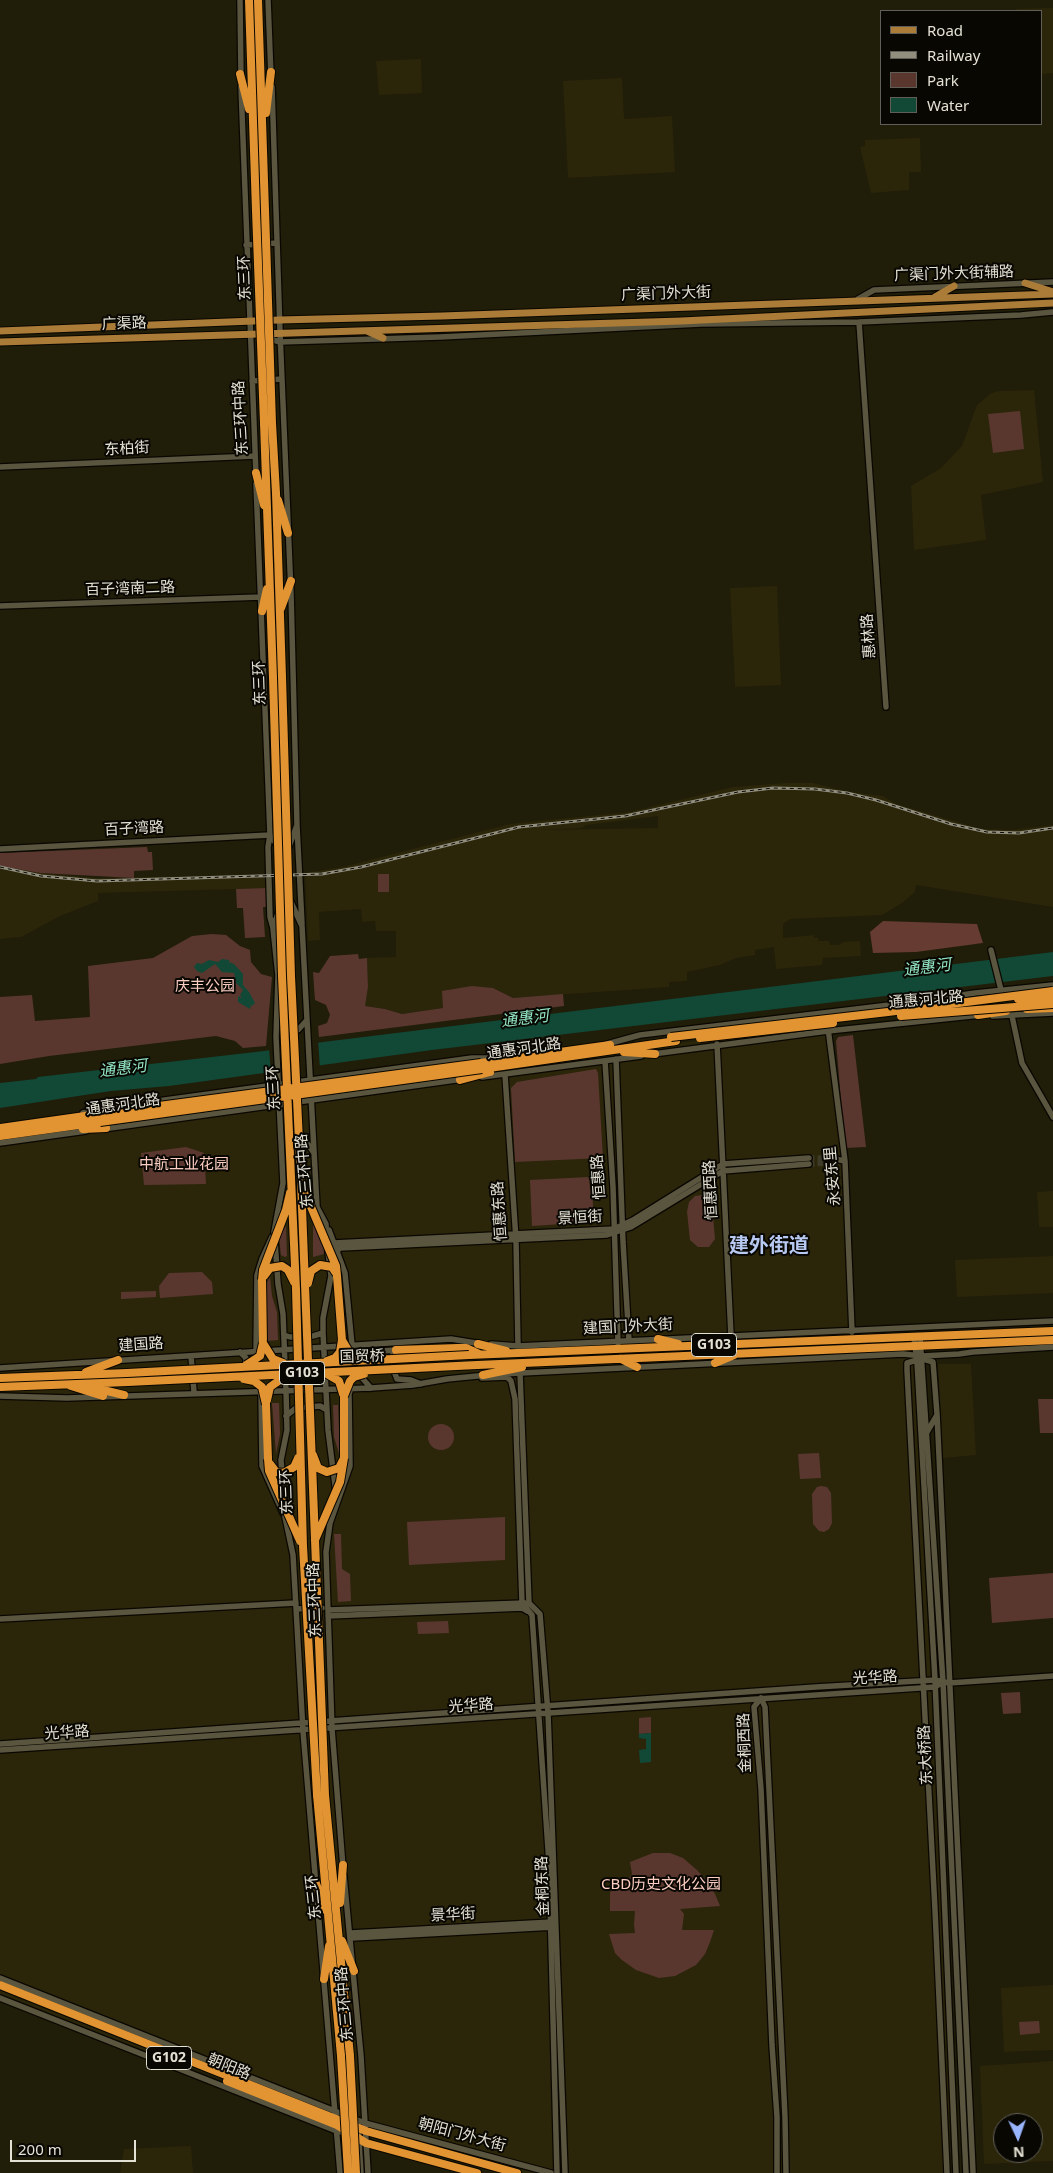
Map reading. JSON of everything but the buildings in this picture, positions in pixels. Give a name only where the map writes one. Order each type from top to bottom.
[{"type":"highway","name":"东三环","points":[[248,0],[253,123],[260,211],[268,423],[268,523],[282,976],[293,1181],[303,1546],[321,1795],[356,2173]]},
{"type":"highway","name":"东三环","points":[[258,0],[262,135],[260,211]]},
{"type":"highway","points":[[262,135],[271,72]]},
{"type":"highway","points":[[240,74],[253,123]]},
{"type":"highway","name":"东三环","points":[[268,423],[276,493],[291,976],[301,1182],[314,1542],[321,1795]]},
{"type":"highway","points":[[256,473],[268,523]]},
{"type":"highway","points":[[276,493],[288,533]]},
{"type":"highway","points":[[262,611],[270,577]]},
{"type":"highway","points":[[279,612],[291,581]]},
{"type":"highway","name":"通惠河北路","points":[[0,1136],[604,1048],[1053,991]]},
{"type":"highway","points":[[934,1006],[1053,996]]},
{"type":"highway","name":"通惠河北路","points":[[674,1039],[938,1012],[1053,1004]]},
{"type":"highway","points":[[978,1016],[1003,1011],[1053,1008]]},
{"type":"highway","points":[[604,1048],[655,1054]]},
{"type":"highway","points":[[460,1080],[517,1061]]},
{"type":"highway","name":"通惠河北路","points":[[0,1128],[60,1119],[102,1121]]},
{"type":"highway","points":[[243,1366],[260,1356],[263,1343],[263,1270],[286,1210],[293,1181]]},
{"type":"highway","points":[[301,1182],[336,1266],[338,1276],[342,1340],[340,1352],[335,1358],[320,1363]]},
{"type":"highway","points":[[305,1297],[310,1274],[315,1267],[327,1265],[338,1276]]},
{"type":"highway","points":[[262,1280],[270,1268],[282,1266],[292,1275],[296,1288]]},
{"type":"highway","name":"建国门外大街","points":[[469,1355],[516,1350],[614,1350],[1053,1331]]},
{"type":"highway","points":[[658,1339],[690,1346]]},
{"type":"highway","points":[[342,1340],[351,1355],[371,1360]]},
{"type":"highway","name":"建国门外大街","points":[[477,1365],[1053,1340]]},
{"type":"highway","points":[[263,1343],[273,1359],[290,1364]]},
{"type":"highway","points":[[478,1344],[516,1350]]},
{"type":"highway","points":[[396,1350],[466,1348],[481,1354]]},
{"type":"highway","points":[[715,1363],[737,1353]]},
{"type":"highway","name":"国贸桥","points":[[127,1373],[469,1355]]},
{"type":"highway","points":[[619,1358],[637,1367]]},
{"type":"highway","points":[[77,1375],[118,1360]]},
{"type":"highway","points":[[483,1375],[544,1363]]},
{"type":"highway","name":"国贸桥","points":[[76,1384],[477,1365]]},
{"type":"highway","points":[[344,1396],[348,1384],[354,1377],[378,1370]]},
{"type":"highway","name":"建国路","points":[[0,1378],[127,1373]]},
{"type":"highway","points":[[314,1542],[340,1482],[344,1458],[344,1396],[339,1380],[328,1374],[319,1373]]},
{"type":"highway","points":[[266,1404],[270,1387],[290,1374]]},
{"type":"highway","points":[[228,1377],[254,1381],[262,1387],[266,1404],[269,1471],[303,1546]]},
{"type":"highway","points":[[64,1384],[103,1396]]},
{"type":"highway","points":[[76,1384],[124,1395]]},
{"type":"highway","name":"G103","points":[[0,1387],[76,1384]]},
{"type":"highway","points":[[268,1459],[271,1467],[276,1472],[284,1473],[290,1471],[296,1463],[300,1443]]},
{"type":"highway","points":[[310,1443],[315,1463],[322,1470],[336,1470],[341,1466],[344,1458]]},
{"type":"highway","points":[[324,1979],[343,1865]]},
{"type":"highway","points":[[315,1881],[354,1971]]},
{"type":"highway","name":"朝阳路","points":[[0,1986],[337,2122]]},
{"type":"highway","name":"朝阳路","points":[[0,1990],[337,2122]]},
{"type":"highway","name":"东三环","points":[[346,2056],[348,2173]]},
{"type":"highway","name":"G102","points":[[337,2122],[362,2125]]},
{"type":"highway","name":"G102","points":[[337,2122],[362,2145],[477,2173]]},
{"type":"highway","name":"朝阳门外大街","points":[[362,2125],[517,2173]]},
{"type":"main road","points":[[1025,283],[1053,293]]},
{"type":"main road","points":[[934,298],[954,286]]},
{"type":"main road","name":"广渠门外大街","points":[[249,321],[442,316],[1053,293]]},
{"type":"main road","name":"广渠门外大街","points":[[280,332],[681,321],[1053,303]]},
{"type":"main road","name":"广渠路","points":[[0,331],[249,321]]},
{"type":"main road","points":[[365,330],[384,338]]},
{"type":"main road","name":"广渠路","points":[[0,342],[280,332]]},
{"type":"street","name":"东三环中路","points":[[240,0],[240,74],[246,245],[262,597],[270,834],[268,847],[270,917],[274,929],[278,975],[276,1037],[283,1183],[274,1233],[284,1335],[286,1391],[287,1430],[282,1460],[285,1518],[293,1555],[303,1731],[340,2173]]},
{"type":"street","points":[[268,0],[279,320],[291,581],[297,825],[306,1021],[298,1030],[290,1034]]},
{"type":"street","points":[[246,245],[277,243]]},
{"type":"street","name":"广渠门外大街辅路","points":[[858,300],[874,290],[1053,282]]},
{"type":"street","points":[[859,322],[1053,312]]},
{"type":"street","name":"广渠门外大街","points":[[250,333],[280,342],[566,332],[701,324],[859,322]]},
{"type":"street","name":"惠林路","points":[[859,322],[886,706]]},
{"type":"street","points":[[252,381],[282,379]]},
{"type":"street","name":"东柏街","points":[[0,467],[255,456]]},
{"type":"street","name":"百子湾南二路","points":[[0,606],[262,597]]},
{"type":"street","points":[[297,825],[288,850],[290,901],[302,926]]},
{"type":"street","name":"东三环中路","points":[[270,834],[280,850],[282,901],[274,929]]},
{"type":"street","name":"百子湾路","points":[[0,849],[270,834]]},
{"type":"street","points":[[280,850],[288,850]]},
{"type":"street","points":[[282,901],[290,901]]},
{"type":"street","points":[[992,950],[1001,990]]},
{"type":"street","name":"通惠河北路","points":[[604,1048],[640,1035],[1053,985]]},
{"type":"street","points":[[975,993],[978,1016]]},
{"type":"street","name":"永安东里","points":[[826,1012],[845,1161],[853,1339]]},
{"type":"street","name":"通惠河北路","points":[[0,1143],[102,1121],[280,1104],[505,1075],[717,1044],[978,1016],[1053,1013]]},
{"type":"street","points":[[1012,1016],[1022,1063],[1053,1117]]},
{"type":"street","name":"东三环中路","points":[[306,1021],[311,1080],[317,1207],[326,1224],[331,1276],[323,1318],[327,1410],[338,1501],[330,1522],[326,1552],[331,1720],[343,1865],[352,1936],[362,2145]]},
{"type":"street","points":[[277,1026],[290,1034]]},
{"type":"street","points":[[290,1034],[296,1121],[301,1135],[314,1153]]},
{"type":"street","name":"恒惠西路","points":[[717,1044],[731,1336]]},
{"type":"street","name":"通惠河北路","points":[[60,1119],[99,1109],[472,1058],[517,1061]]},
{"type":"street","name":"恒惠路","points":[[616,1059],[629,1341]]},
{"type":"street","name":"恒惠路","points":[[605,1061],[619,1341]]},
{"type":"street","points":[[606,1076],[612,1073],[614,1075],[617,1099]]},
{"type":"street","name":"恒惠东路","points":[[505,1075],[515,1237],[516,1350]]},
{"type":"street","points":[[830,1160],[845,1161]]},
{"type":"street","name":"景恒街","points":[[337,1251],[340,1248],[614,1231],[623,1228],[723,1167],[809,1161]]},
{"type":"street","points":[[326,1224],[345,1273],[352,1345]]},
{"type":"street","points":[[256,1351],[257,1275],[274,1233]]},
{"type":"street","name":"景恒街","points":[[334,1243],[515,1237]]},
{"type":"street","points":[[617,1288],[620,1325],[623,1328],[629,1328]]},
{"type":"street","name":"建国门外大街","points":[[516,1350],[619,1341],[1053,1321]]},
{"type":"street","points":[[284,1335],[290,1337],[313,1336],[323,1333]]},
{"type":"street","name":"东大桥路","points":[[917,1337],[946,1682],[969,2172]]},
{"type":"street","points":[[324,1347],[451,1339],[478,1344]]},
{"type":"street","points":[[614,1350],[619,1341]]},
{"type":"street","points":[[371,1388],[362,1378],[363,1354],[366,1352],[396,1350],[412,1342]]},
{"type":"street","name":"建国路","points":[[0,1368],[86,1364],[118,1360],[324,1347]]},
{"type":"street","points":[[947,2173],[907,1363],[920,1358],[1053,1347]]},
{"type":"street","points":[[396,1350],[393,1354],[394,1371],[397,1379],[411,1380],[421,1384]]},
{"type":"street","points":[[240,1352],[246,1358],[247,1385],[243,1392]]},
{"type":"street","points":[[0,1396],[67,1398],[194,1392],[261,1392],[371,1388],[421,1384],[483,1375],[903,1354],[920,1358],[933,1362],[937,1414],[946,1682]]},
{"type":"street","points":[[191,1356],[194,1392]]},
{"type":"street","name":"东大桥路","points":[[920,1358],[956,2173]]},
{"type":"street","points":[[520,1373],[529,1603],[540,1614]]},
{"type":"street","points":[[467,1376],[484,1378],[507,1377],[514,1389],[522,1603],[532,1615]]},
{"type":"street","points":[[338,1501],[350,1466],[349,1394],[351,1388]]},
{"type":"street","points":[[261,1392],[262,1466],[285,1518]]},
{"type":"street","points":[[286,1416],[296,1408],[320,1406],[327,1410]]},
{"type":"street","points":[[926,1432],[937,1414]]},
{"type":"street","points":[[328,1611],[529,1603]]},
{"type":"street","points":[[0,1619],[296,1606],[328,1611],[522,1608],[532,1615],[540,1614]]},
{"type":"street","name":"金桐东路","points":[[540,1614],[548,1706],[554,1925],[565,2173]]},
{"type":"street","name":"金桐东路","points":[[532,1615],[554,1925],[557,2173]]},
{"type":"street","name":"光华路","points":[[0,1750],[303,1731],[761,1698],[923,1684],[935,1680],[946,1682],[1053,1676]]},
{"type":"street","name":"光华路","points":[[0,1744],[539,1706],[923,1684],[935,1687],[946,1682]]},
{"type":"street","name":"金桐西路","points":[[777,2173],[777,2117],[761,1790],[754,1707],[761,1698],[766,1716],[786,2173]]},
{"type":"street","name":"景华街","points":[[352,1936],[554,1925]]},
{"type":"street","name":"朝阳路","points":[[0,1978],[337,2122]]},
{"type":"street","name":"朝阳路","points":[[0,1998],[337,2122]]},
{"type":"street","points":[[943,2066],[951,2054]]},
{"type":"street","name":"朝阳门外大街","points":[[362,2125],[551,2173]]},
{"type":"street","points":[[339,2152],[362,2145]]},
{"type":"street","points":[[361,2173],[362,2145]]},
{"type":"street","points":[[362,2145],[368,2173]]},
{"type":"shaded area","points":[[1053,8],[1053,73],[1043,74],[1043,10],[1016,9]]},
{"type":"shaded area","points":[[421,59],[422,93],[379,95],[376,61]]},
{"type":"shaded area","points":[[622,78],[624,119],[672,116],[675,172],[568,178],[563,81]]},
{"type":"shaded area","points":[[920,138],[921,172],[909,172],[909,190],[871,193],[860,147],[865,146],[865,140]]},
{"type":"shaded area","points":[[1034,390],[1043,482],[981,495],[986,540],[914,550],[911,486],[941,468],[962,446],[977,405],[990,394],[998,391]]},
{"type":"shaded area","points":[[777,586],[781,685],[735,687],[730,588]]},
{"type":"shaded area","points":[[813,783],[849,792],[883,796],[896,804],[981,829],[1013,830],[1053,825],[1053,907],[916,885],[915,892],[902,903],[882,915],[790,919],[783,924],[783,938],[814,935],[814,938],[818,938],[818,941],[829,941],[830,945],[860,941],[861,956],[823,958],[822,965],[776,969],[774,947],[755,950],[755,955],[736,958],[720,965],[687,972],[687,981],[669,982],[669,987],[513,998],[493,988],[443,1008],[402,1014],[364,1006],[368,987],[367,958],[396,957],[396,931],[376,931],[375,921],[362,922],[361,909],[319,912],[320,940],[308,941],[305,873],[343,867],[510,824],[630,812],[733,787]],"holes":[[[658,816],[658,828],[540,830],[582,828],[586,825]]]},
{"type":"shaded area","points":[[0,866],[40,873],[97,878],[271,875],[272,888],[98,893],[98,901],[60,916],[21,937],[0,939]]},
{"type":"shaded area","points":[[883,921],[977,924],[983,943],[916,952],[873,953],[870,932]]},
{"type":"shaded area","points":[[826,1023],[845,1161],[853,1339],[918,1338],[943,1682],[950,2173],[516,2173],[353,2128],[0,1997],[0,1132],[297,1096]]},
{"type":"shaded area","points":[[1053,1191],[1053,1227],[1039,1227],[1037,1192]]},
{"type":"shaded area","points":[[1053,1256],[1053,1293],[957,1297],[955,1260]]},
{"type":"shaded area","points":[[938,1364],[971,1364],[976,1455],[943,1458]]},
{"type":"shaded area","points":[[1053,1985],[1053,2050],[1004,2052],[1001,1988]]},
{"type":"shaded area","points":[[1053,2061],[1053,2161],[1043,2161],[1043,2113],[993,2113],[993,2163],[1007,2163],[984,2164],[980,2066]]},
{"type":"shaded area","points":[[191,2146],[193,2173],[120,2173],[124,2149]]},
{"type":"green space","points":[[1020,411],[1024,449],[993,453],[988,414]]},
{"type":"green space","points":[[147,847],[148,852],[152,852],[153,870],[134,871],[134,878],[40,873],[0,866],[0,853]]},
{"type":"green space","points":[[378,874],[389,874],[389,892],[378,892]]},
{"type":"green space","points":[[266,888],[267,907],[263,907],[265,937],[245,938],[243,908],[237,908],[236,889]]},
{"type":"green space","name":"庆丰公园","points":[[226,935],[240,946],[250,950],[251,962],[261,974],[272,977],[266,1046],[243,1048],[235,1041],[216,1036],[49,1056],[0,1064],[0,997],[32,995],[35,1021],[90,1017],[88,966],[153,958],[192,936]]},
{"type":"green space","points":[[358,954],[359,959],[367,958],[368,987],[365,1006],[402,1014],[443,1008],[442,991],[472,986],[493,988],[513,998],[563,994],[564,1006],[319,1037],[318,1026],[327,1023],[330,1015],[326,1005],[315,1000],[313,972],[319,973],[330,956]]},
{"type":"green space","points":[[853,1035],[866,1147],[845,1148],[836,1041],[838,1037]]},
{"type":"green space","points":[[596,1069],[598,1073],[603,1158],[515,1162],[511,1088],[517,1082]]},
{"type":"green space","name":"中航工业花园","points":[[186,1147],[204,1153],[206,1184],[144,1185],[141,1153]]},
{"type":"green space","points":[[589,1177],[590,1189],[592,1189],[594,1222],[532,1226],[530,1180]]},
{"type":"green space","points":[[704,1195],[710,1198],[712,1205],[715,1239],[709,1247],[698,1247],[690,1240],[687,1212],[689,1202],[695,1196]]},
{"type":"green space","points":[[313,1222],[323,1245],[324,1254],[313,1257]]},
{"type":"green space","points":[[286,1226],[287,1256],[285,1257],[281,1255],[279,1237]]},
{"type":"green space","points":[[202,1272],[212,1282],[213,1294],[160,1298],[159,1286],[169,1273]]},
{"type":"green space","points":[[270,1277],[272,1296],[277,1312],[278,1340],[266,1341],[265,1286]]},
{"type":"green space","points":[[156,1291],[156,1297],[121,1299],[121,1292]]},
{"type":"green space","points":[[1038,1399],[1053,1399],[1053,1433],[1040,1433]]},
{"type":"green space","points":[[272,1403],[279,1403],[280,1434],[276,1454]]},
{"type":"green space","points":[[333,1405],[338,1405],[340,1457],[334,1437]]},
{"type":"green space","points":[[441,1424],[450,1428],[454,1437],[450,1446],[441,1450],[432,1446],[428,1437],[432,1428]]},
{"type":"green space","points":[[819,1453],[821,1478],[800,1479],[798,1454]]},
{"type":"green space","points":[[817,1487],[827,1487],[831,1493],[832,1523],[829,1529],[824,1532],[819,1531],[813,1524],[812,1494]]},
{"type":"green space","points":[[505,1517],[505,1560],[409,1565],[407,1522]]},
{"type":"green space","points":[[334,1534],[341,1534],[342,1569],[350,1574],[351,1601],[338,1602]]},
{"type":"green space","points":[[1053,1573],[1053,1618],[992,1623],[989,1578]]},
{"type":"green space","points":[[448,1621],[449,1633],[418,1634],[417,1622]]},
{"type":"green space","points":[[1020,1692],[1021,1713],[1003,1714],[1001,1693]]},
{"type":"green space","points":[[651,1717],[651,1733],[639,1734],[639,1718]]},
{"type":"green space","name":"CBD历史文化公园","points":[[653,1853],[670,1853],[683,1858],[707,1881],[720,1906],[680,1909],[684,1914],[682,1930],[714,1930],[705,1954],[696,1965],[675,1976],[659,1978],[636,1970],[622,1960],[615,1953],[609,1934],[635,1933],[635,1911],[610,1911],[610,1893],[615,1880],[616,1884],[624,1885],[632,1874],[630,1862]]},
{"type":"green space","points":[[1039,2021],[1040,2033],[1020,2035],[1019,2022]]},
{"type":"water","name":"通惠河","points":[[1053,952],[1053,976],[432,1050],[169,1086],[111,1091],[0,1108],[0,1083],[36,1079],[38,1077],[264,1051],[323,1042]]},
{"type":"water","points":[[222,959],[229,960],[243,974],[243,985],[255,1003],[252,1006],[249,1003],[250,1009],[238,1002],[238,996],[242,998],[240,995],[243,990],[236,983],[234,973],[222,972],[215,964],[202,973],[194,967],[197,963],[202,964],[209,960],[218,962]]},
{"type":"water","points":[[651,1733],[651,1762],[640,1763],[639,1750],[646,1749],[646,1739],[639,1738],[639,1734]]},
{"type":"pier","points":[[318,1040],[320,1069],[271,1074],[269,1048]]},
{"type":"tunnel","points":[[809,1158],[830,1158]]},
{"type":"tunnel","points":[[809,1164],[830,1163]]},
{"type":"railway","points":[[0,867],[41,876],[97,881],[322,874],[361,867],[519,827],[625,816],[738,792],[773,788],[815,789],[847,793],[876,800],[951,824],[987,832],[1019,833],[1053,828]]},
{"type":"district","name":"建外街道","points":[[769,1246]]}]
